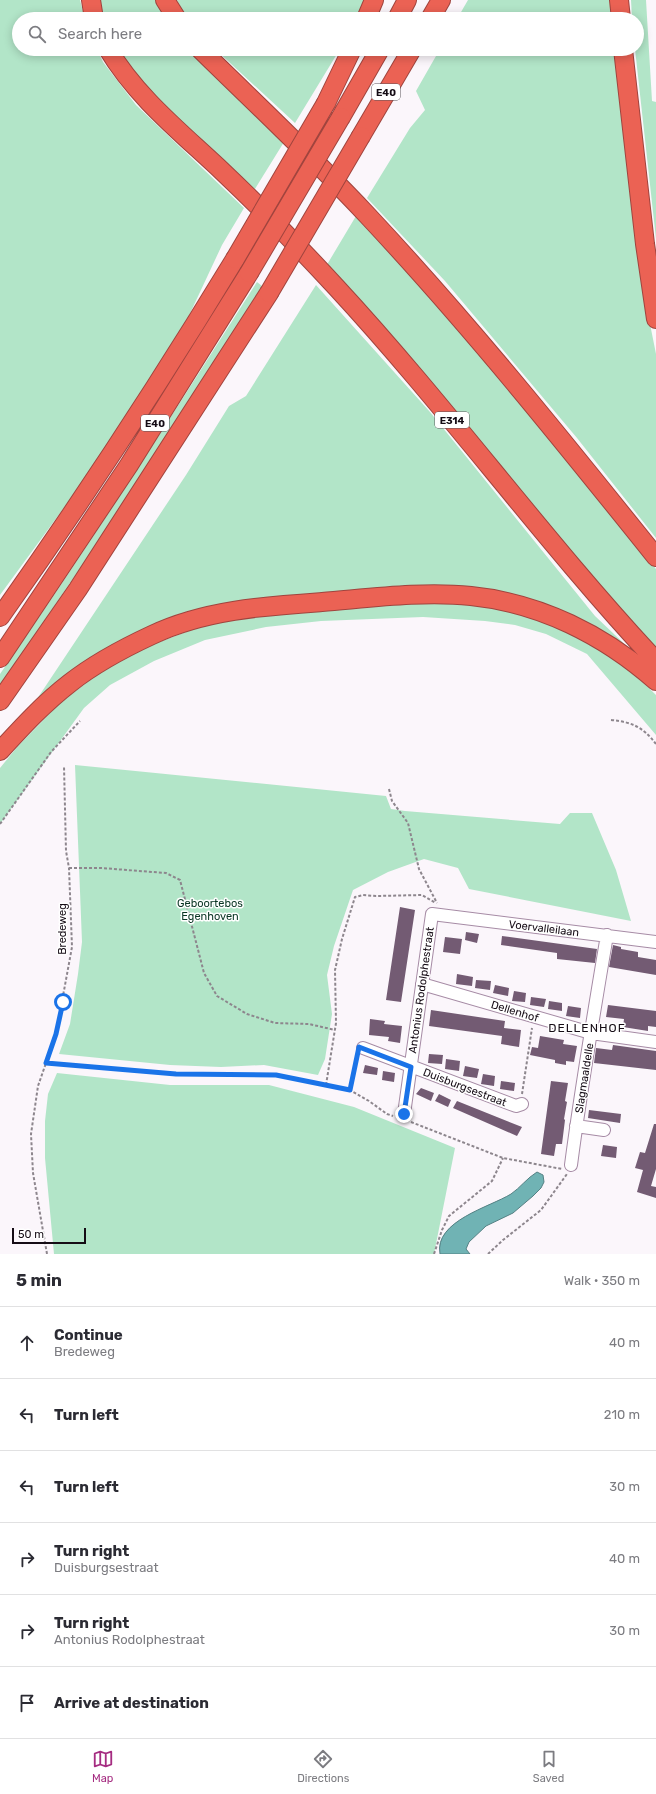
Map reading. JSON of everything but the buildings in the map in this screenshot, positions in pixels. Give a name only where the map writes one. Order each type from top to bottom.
[{"type":"highway","points":[[91,0],[93,12]]},
{"type":"highway","points":[[165,0],[172,12]]},
{"type":"highway","points":[[369,12],[374,0]]},
{"type":"highway","points":[[401,12],[407,0]]},
{"type":"highway","points":[[434,12],[442,0]]},
{"type":"highway","points":[[619,0],[620,12]]},
{"type":"highway","name":"E314","points":[[113,56],[124,73],[145,98],[245,193],[336,287],[409,368],[596,595],[656,661]]},
{"type":"highway","points":[[207,56],[367,214],[459,316],[568,446],[656,557]]},
{"type":"highway","points":[[0,617],[94,482],[198,320],[326,103],[349,56]]},
{"type":"highway","name":"E40","points":[[0,658],[129,465],[249,273],[376,56]]},
{"type":"highway","name":"E40","points":[[0,701],[78,589],[269,293],[408,56]]},
{"type":"highway","points":[[624,56],[645,244],[656,319]]},
{"type":"highway","points":[[0,751],[36,712],[70,682],[110,657],[153,634],[202,618],[241,610],[283,605],[424,595],[471,596],[504,602],[536,610],[562,620],[593,635],[630,660],[656,681]]},
{"type":"street","name":"Voervalleilaan","points":[[437,915],[656,942]]},
{"type":"street","name":"Antonius Rodolphestraat","points":[[403,1117],[422,984],[437,915]]},
{"type":"street","name":"Slagmaaldelle","points":[[571,1165],[607,935]]},
{"type":"street","name":"Dellenhof","points":[[422,984],[591,1033],[656,1042]]},
{"type":"street","name":"Duisburgsestraat","points":[[363,1048],[516,1106],[522,1104]]},
{"type":"street","name":"Slagmaaldelle","points":[[576,1126],[604,1130]]},
{"type":"path","points":[[611,720],[624,721],[640,728],[648,734],[656,744]]},
{"type":"path","points":[[0,824],[51,752],[80,721]]},
{"type":"path","name":"Bredeweg","points":[[47,1254],[31,1152],[31,1134],[38,1086],[56,1034],[72,948],[69,868],[66,851],[64,766]]},
{"type":"path","points":[[389,789],[392,801],[408,823],[419,869],[436,903],[437,915]]},
{"type":"path","points":[[69,868],[102,868],[166,873],[180,880],[204,973],[218,996],[247,1014],[275,1023],[309,1024],[335,1030]]},
{"type":"path","points":[[326,1085],[335,1030],[335,970],[342,939],[355,897],[363,895],[422,895],[436,903]]},
{"type":"path","points":[[522,1104],[522,1088],[534,1016]]},
{"type":"path","points":[[350,1090],[359,1047],[363,1048]]},
{"type":"path","points":[[46,1063],[176,1074],[276,1075],[326,1085],[350,1090],[387,1114],[403,1117],[503,1158],[569,1170],[541,1210],[488,1254]]},
{"type":"path","points":[[434,1254],[442,1230],[449,1216],[492,1181],[503,1158]]},
{"type":"green space","points":[[0,0],[80,0],[83,12],[12,12],[12,56],[100,56],[103,62],[136,105],[244,208],[222,245],[186,322],[96,464],[0,595]]},
{"type":"green space","points":[[96,0],[160,0],[167,12],[100,12]]},
{"type":"green space","points":[[177,0],[366,0],[360,12],[183,12]]},
{"type":"green space","points":[[468,0],[613,0],[614,12],[461,12]]},
{"type":"green space","points":[[631,0],[646,0],[652,101],[656,102],[656,239],[636,56],[644,56],[644,12],[632,12]]},
{"type":"green space","points":[[119,56],[200,56],[284,142],[253,192],[127,68]]},
{"type":"green space","points":[[223,56],[336,56],[295,123]]},
{"type":"green space","points":[[436,56],[619,56],[648,314],[656,354],[656,538],[577,438],[445,281],[367,198],[410,128],[425,110],[416,91]]},
{"type":"green space","points":[[356,216],[453,323],[548,435],[656,569],[656,651],[325,268]]},
{"type":"green space","points":[[257,282],[262,286],[142,477],[0,686],[0,674],[98,529]]},
{"type":"green space","points":[[316,285],[430,412],[595,616],[635,654],[518,597],[220,607],[31,708],[186,475],[229,406],[246,396]]},
{"type":"green space","points":[[419,603],[469,605],[498,609],[542,621],[583,640],[622,665],[656,695],[656,735],[587,654],[546,634],[515,625],[485,621],[423,617],[321,621],[266,627],[205,640],[154,661],[110,685],[84,708],[0,824],[0,768],[18,746],[60,703],[106,668],[149,646],[194,629],[230,620],[274,612]]},
{"type":"green space","name":"Geboortebos Egenhoven","points":[[75,765],[386,796],[391,809],[405,811],[560,824],[570,813],[592,813],[616,870],[631,921],[469,889],[458,868],[424,859],[388,872],[353,890],[334,946],[327,975],[332,1014],[325,1059],[318,1075],[264,1065],[221,1067],[170,1065],[59,1054],[70,1024],[82,942]]},
{"type":"green space","points":[[57,1073],[170,1085],[269,1085],[354,1107],[455,1148],[434,1254],[54,1254],[45,1158],[45,1121],[48,1094]]},
{"type":"water","points":[[537,1172],[543,1175],[544,1182],[541,1188],[513,1213],[486,1226],[469,1242],[466,1249],[470,1254],[440,1254],[440,1242],[454,1224],[465,1216],[511,1194]]},
{"type":"district","name":"DELLENHOF","points":[[587,1028]]},
{"type":"route","points":[[63,1002],[56,1034],[46,1063],[176,1074],[276,1075],[350,1090],[359,1047],[411,1067],[404,1114]]}]
